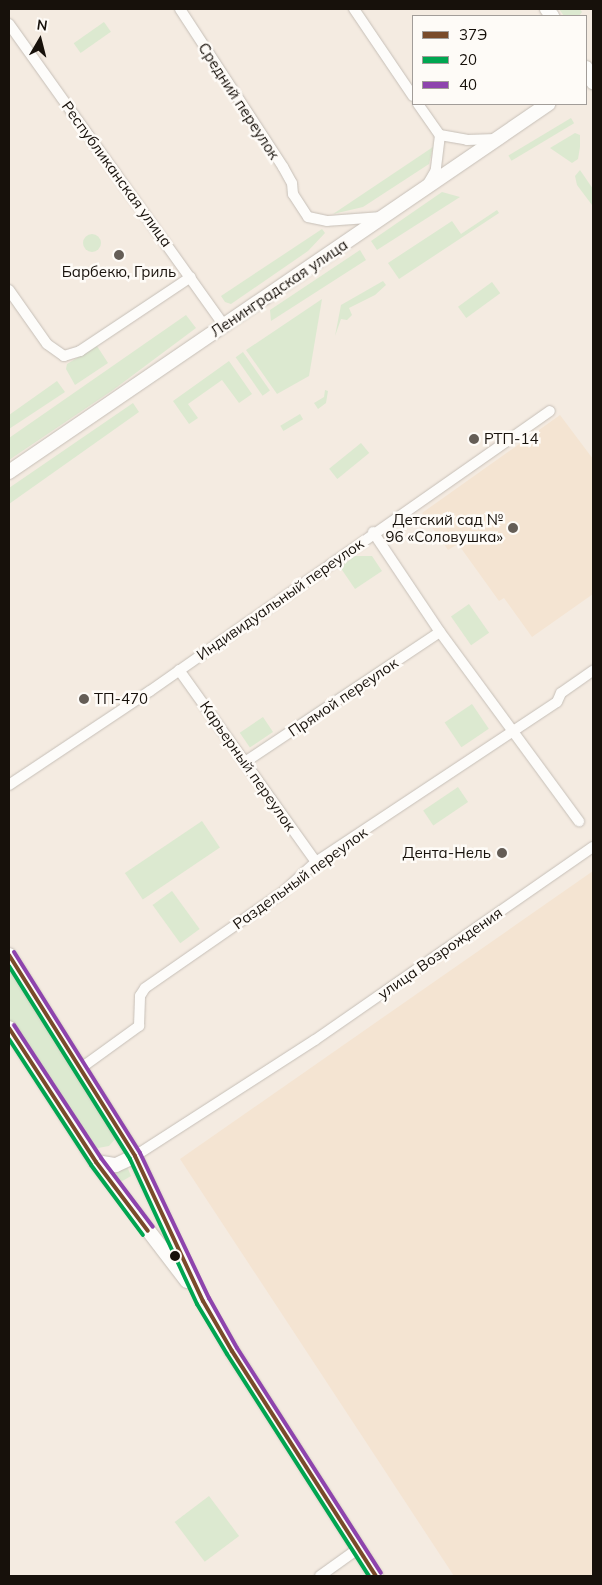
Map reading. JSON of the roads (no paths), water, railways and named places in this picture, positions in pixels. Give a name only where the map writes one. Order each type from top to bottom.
[{"type":"street","name":"Средний переулок","points":[[180,9],[282,167],[292,184],[293,194],[308,217],[358,221],[383,216]]},
{"type":"street","points":[[354,9],[412,95]]},
{"type":"street","name":"Республиканская улица","points":[[9,24],[191,276],[224,325]]},
{"type":"street","points":[[419,105],[440,135],[436,170],[426,187]]},
{"type":"street","name":"Ленинградская улица","points":[[9,472],[547,105]]},
{"type":"street","points":[[440,135],[467,140],[496,139]]},
{"type":"street","points":[[9,290],[47,344],[64,356],[80,351],[191,276]]},
{"type":"street","name":"Индивидуальный переулок","points":[[9,784],[179,670],[373,532],[550,412]]},
{"type":"street","points":[[373,532],[440,632],[579,821]]},
{"type":"street","name":"Прямой переулок","points":[[245,762],[440,632]]},
{"type":"street","name":"Карьерный переулок","points":[[179,670],[316,862]]},
{"type":"street","name":"Раздельный переулок","points":[[81,1068],[139,1026],[140,996],[145,988],[283,892],[316,862],[557,702],[561,693],[593,671]]},
{"type":"street","name":"улица Возрождения","points":[[135,1156],[307,1045],[593,847]]},
{"type":"street","points":[[9,955],[135,1156],[203,1301]]},
{"type":"street","points":[[9,1028],[96,1162],[203,1301],[376,1576]]},
{"type":"street","points":[[96,1162],[116,1165],[135,1156]]},
{"type":"street","points":[[320,1576],[359,1548]]},
{"type":"place","name":"Барбекю, Гриль","points":[[119,255]]},
{"type":"place","name":"РТП-14","points":[[474,439]]},
{"type":"place","name":"Детский сад № 96 «Соловушка»","points":[[513,528]]},
{"type":"place","name":"ТП-470","points":[[84,699]]},
{"type":"place","name":"Дента-Нель","points":[[502,853]]}]
